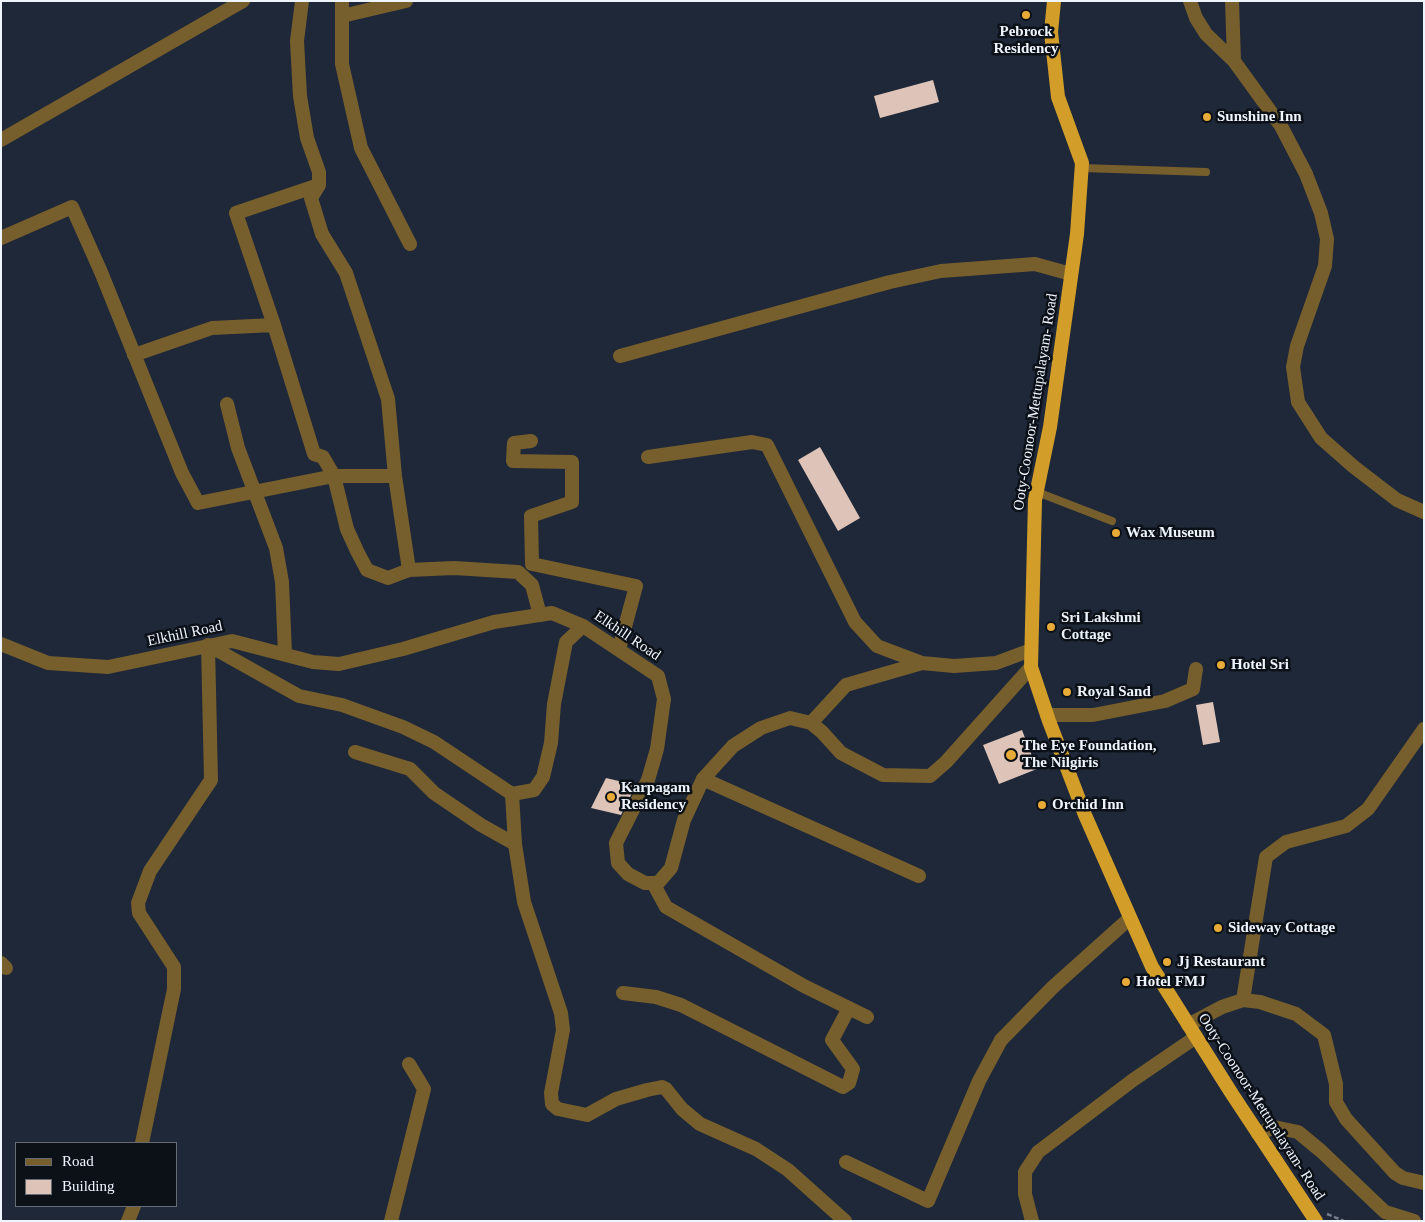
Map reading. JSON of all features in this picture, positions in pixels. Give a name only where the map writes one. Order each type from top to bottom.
[{"type":"highway","name":"Ooty-Coonoor-Mettupalayam- Road","points":[[1054,1],[1051,32],[1058,97],[1082,168],[1071,274],[1050,427],[1037,492],[1031,666],[1047,715],[1085,815],[1152,967],[1258,1134],[1316,1221]]},
{"type":"street","points":[[1,140],[243,1]]},
{"type":"street","points":[[302,1],[297,41],[300,96],[307,138],[320,172],[319,185],[311,198],[322,234],[346,272],[388,399],[395,476],[409,570]]},
{"type":"street","points":[[342,1],[342,64],[361,148],[410,244]]},
{"type":"street","points":[[342,16],[406,1]]},
{"type":"street","points":[[1190,1],[1196,18],[1206,34],[1234,62],[1280,126],[1302,166],[1321,213],[1327,239],[1325,266],[1297,346],[1293,367],[1298,402],[1321,438],[1354,467],[1398,500],[1424,512]]},
{"type":"street","points":[[1232,1],[1234,62]]},
{"type":"street","points":[[319,185],[236,213],[274,325],[314,454],[323,457],[334,476],[347,530],[367,570],[388,578],[409,570],[454,568],[518,572],[532,585],[540,615]]},
{"type":"street","points":[[1,238],[72,207],[182,473],[198,503],[334,476],[395,476]]},
{"type":"street","points":[[620,356],[890,282],[941,270],[1035,264],[1071,274]]},
{"type":"street","points":[[134,355],[212,328],[274,325]]},
{"type":"street","points":[[228,404],[238,448],[276,548],[282,582],[284,654]]},
{"type":"street","points":[[532,441],[514,443],[513,461],[572,462],[572,502],[531,516],[532,564],[636,586],[619,649]]},
{"type":"street","points":[[648,457],[752,442],[767,445],[855,622],[877,646],[922,663],[954,666],[996,663],[1031,650]]},
{"type":"street","name":"Elkhill Road","points":[[1,644],[48,663],[108,667],[232,641],[313,662],[338,664],[403,649],[494,622],[552,613],[583,626],[658,676],[664,699],[657,749],[648,780],[616,843],[618,863],[628,874],[645,883],[653,883]]},
{"type":"street","points":[[208,645],[299,696],[342,705],[403,727],[434,742],[512,794],[534,790],[543,777],[551,743],[554,704],[566,642],[583,626]]},
{"type":"street","points":[[142,1142],[174,989],[174,967],[140,913],[138,903],[150,871],[211,780],[208,645]]},
{"type":"street","points":[[811,723],[846,684],[922,663]]},
{"type":"street","points":[[867,1017],[796,982],[666,907],[653,883],[658,883],[671,868],[684,820],[703,779],[733,746],[762,728],[790,718],[811,723],[841,753],[883,775],[930,776],[946,762],[1031,666]]},
{"type":"street","points":[[1047,715],[1093,716],[1165,701],[1193,689],[1196,669]]},
{"type":"street","points":[[1243,1000],[1266,857],[1286,842],[1346,826],[1368,809],[1424,729]]},
{"type":"street","points":[[355,752],[410,769],[434,793],[480,825],[515,844]]},
{"type":"street","points":[[703,779],[919,876]]},
{"type":"street","points":[[512,794],[515,844],[524,902],[561,1013],[563,1030],[551,1093],[552,1104],[558,1109],[587,1115],[616,1099],[662,1087],[666,1089],[682,1109],[700,1124],[756,1149],[788,1170],[845,1221]]},
{"type":"street","points":[[846,1162],[928,1201],[979,1081],[1001,1040],[1053,987],[1130,918]]},
{"type":"street","points":[[623,993],[656,997],[681,1005],[843,1087],[849,1083],[853,1069],[832,1040],[849,1008]]},
{"type":"street","points":[[1188,1025],[1222,1007],[1243,1000],[1260,1002],[1296,1014],[1324,1035],[1336,1084],[1336,1102],[1346,1119],[1395,1173],[1403,1178],[1424,1183]]},
{"type":"street","points":[[1032,1221],[1026,1194],[1025,1172],[1038,1152],[1133,1080],[1196,1037]]},
{"type":"street","points":[[391,1221],[424,1089],[408,1064]]},
{"type":"street","points":[[1258,1134],[1274,1127],[1298,1132],[1321,1151],[1388,1216],[1414,1221]]},
{"type":"street","points":[[128,1221],[134,1207]]},
{"type":"lane","points":[[1082,168],[1206,172]]},
{"type":"lane","points":[[1037,492],[1112,521]]},
{"type":"path","points":[[1321,1221],[1326,1214],[1344,1221]]},
{"type":"building","points":[[933,80],[939,102],[880,118],[874,96]]},
{"type":"building","points":[[820,447],[860,518],[838,531],[798,460]]},
{"type":"building","points":[[1213,702],[1220,742],[1203,745],[1196,705]]},
{"type":"building","points":[[1022,730],[1037,769],[999,784],[983,745]]},
{"type":"building","name":"Karpagam Residency","points":[[606,778],[636,785],[621,815],[591,808]]},
{"type":"place","name":"Pebrock Residency","points":[[1026,15]]},
{"type":"place","name":"Sunshine Inn","points":[[1207,117]]},
{"type":"place","name":"Wax Museum","points":[[1116,533]]},
{"type":"place","name":"Sri Lakshmi Cottage","points":[[1051,627]]},
{"type":"place","name":"Hotel Sri","points":[[1221,665]]},
{"type":"place","name":"Royal Sand","points":[[1067,692]]},
{"type":"place","name":"The Eye Foundation, The Nilgiris","points":[[1011,755]]},
{"type":"place","name":"Karpagam Residency","points":[[611,797]]},
{"type":"place","name":"Orchid Inn","points":[[1042,805]]},
{"type":"place","name":"Sideway Cottage","points":[[1218,928]]},
{"type":"place","name":"Jj Restaurant","points":[[1167,962]]},
{"type":"place","name":"Hotel FMJ","points":[[1126,982]]}]
